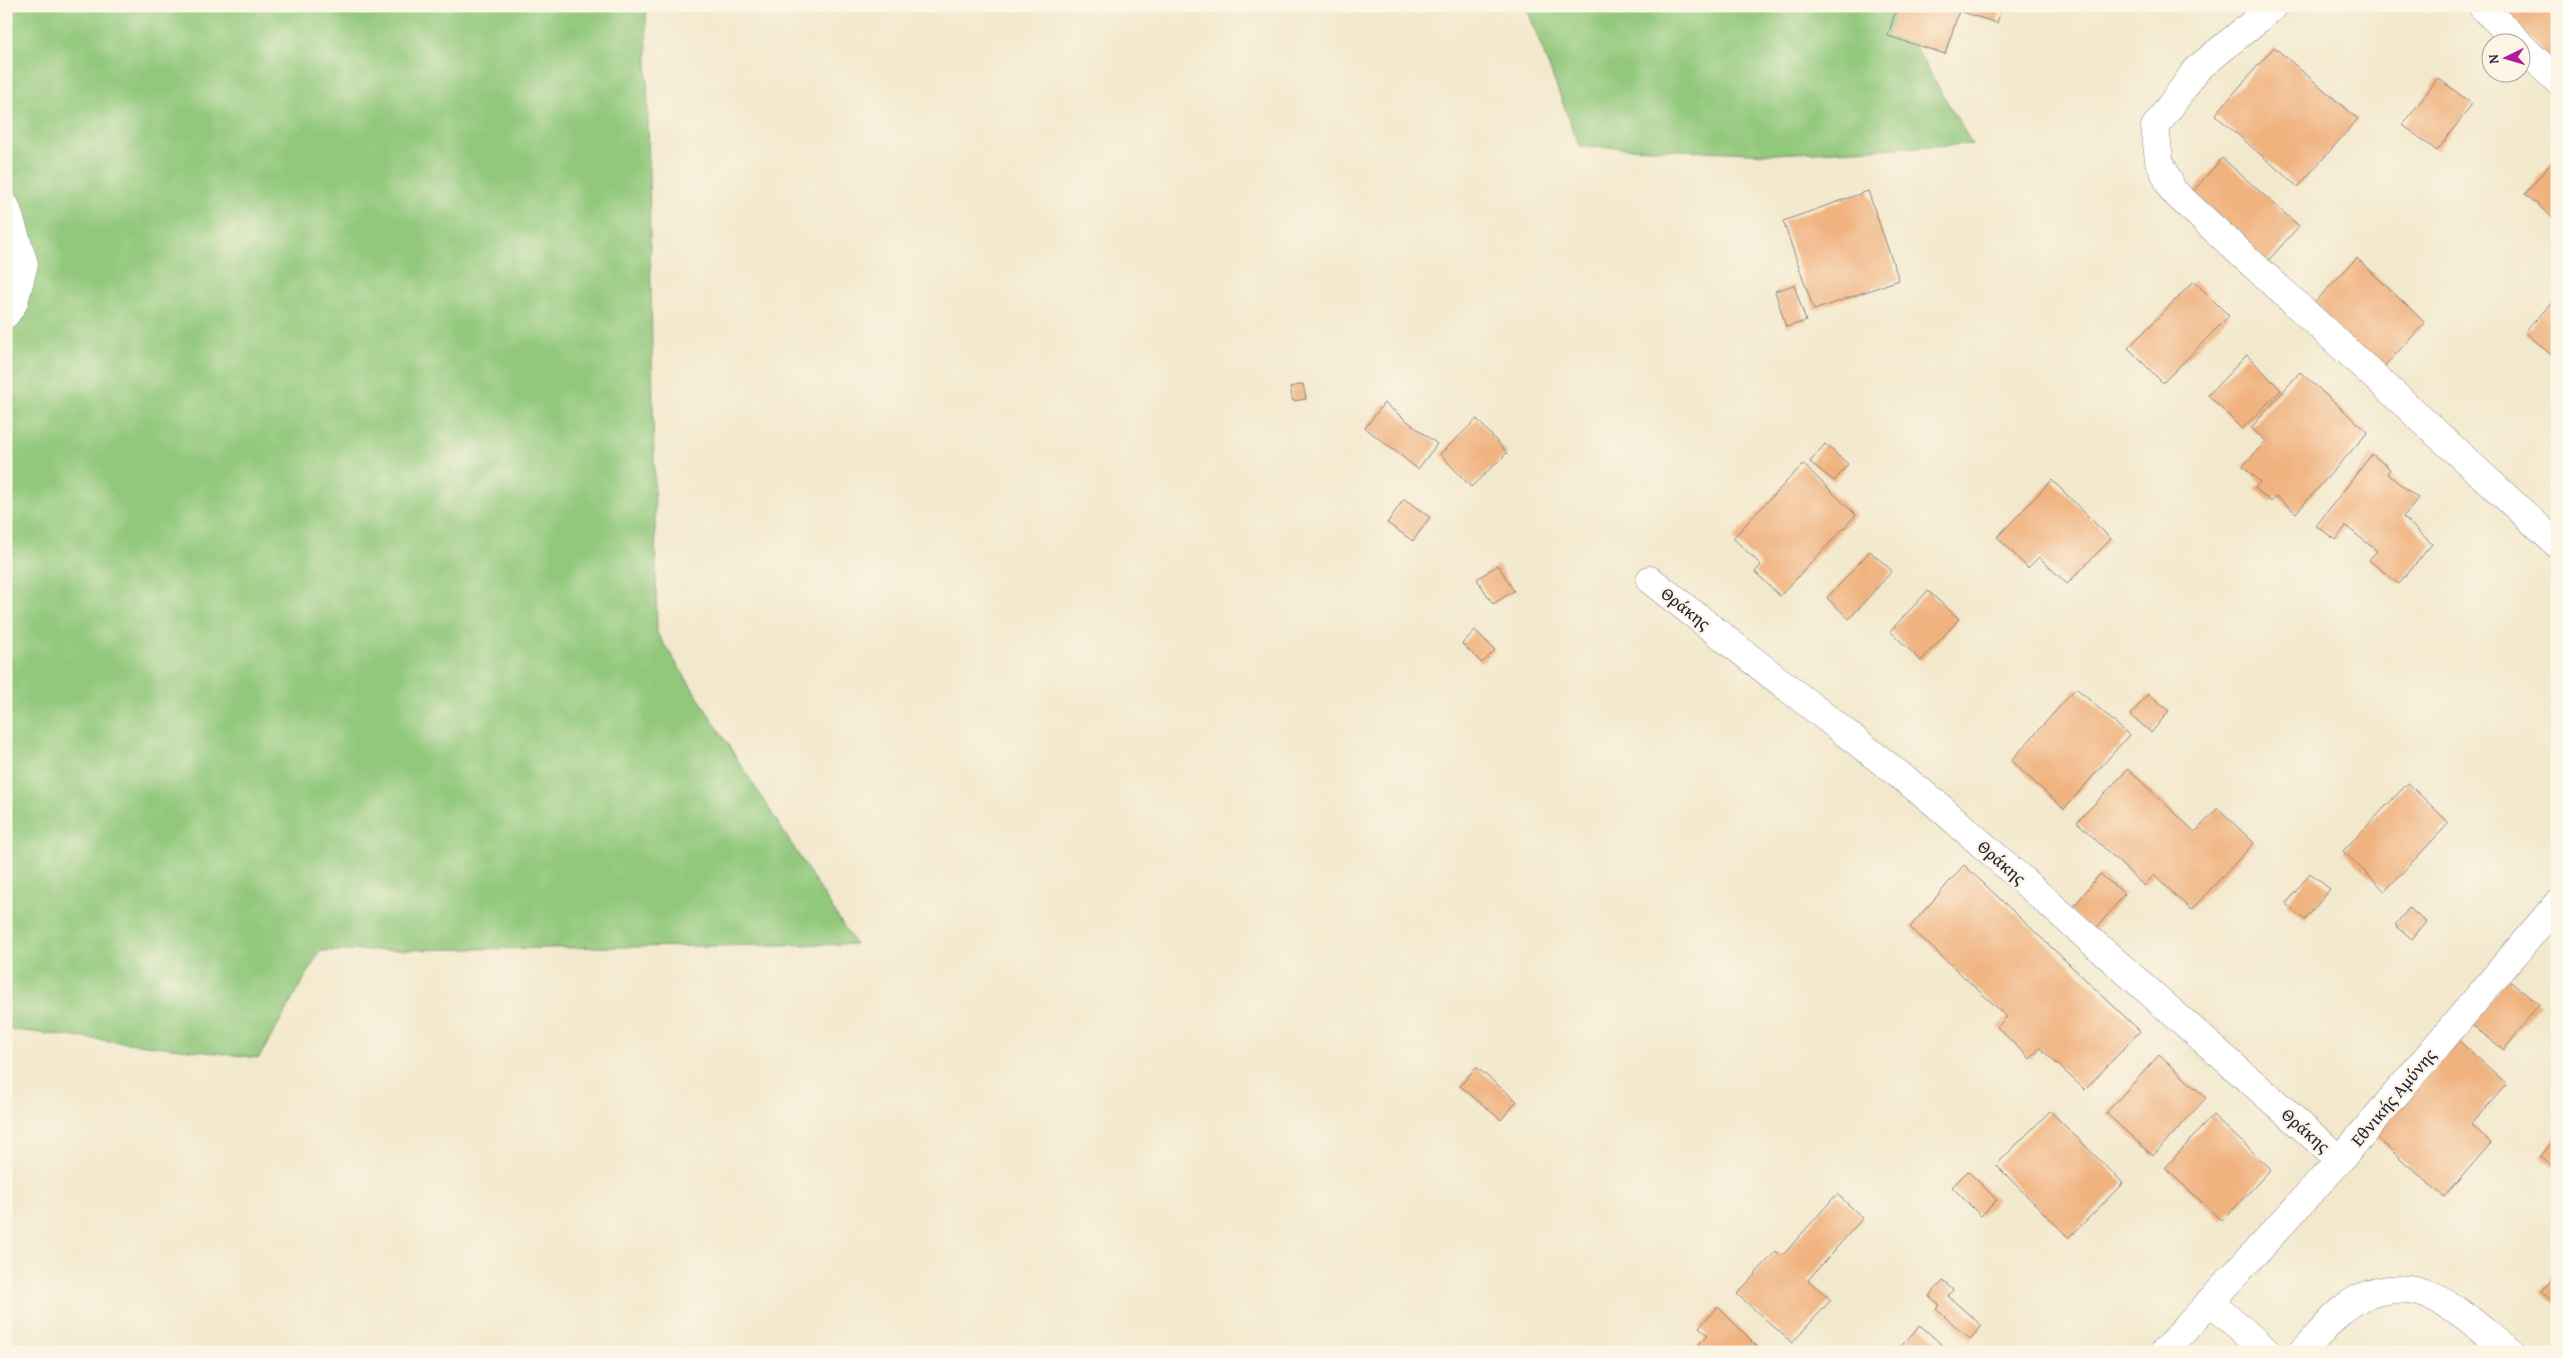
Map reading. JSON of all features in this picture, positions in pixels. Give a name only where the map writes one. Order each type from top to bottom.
[{"type":"street","points":[[2274,6],[2198,69],[2155,127],[2159,160],[2173,191],[2557,544]]},
{"type":"street","points":[[2482,6],[2508,32]]},
{"type":"street","points":[[2530,54],[2557,80]]},
{"type":"street","points":[[6,207],[24,264],[14,302],[6,314]]},
{"type":"street","name":"Θράκης","points":[[1650,580],[1934,802],[2340,1160]]},
{"type":"street","name":"Εθνικής Αμύνης","points":[[2164,1352],[2340,1160],[2557,904]]},
{"type":"street","points":[[2304,1352],[2344,1310],[2358,1300],[2396,1290],[2415,1292],[2441,1299],[2464,1313],[2510,1352]]},
{"type":"street","points":[[2210,1301],[2267,1352]]},
{"type":"green space","points":[[6,6],[646,6],[657,633],[855,944],[320,951],[259,1058],[6,1029]]},
{"type":"green space","points":[[1526,6],[1891,6],[1972,144],[1775,154],[1579,146]]},
{"type":"building","points":[[1897,6],[2002,6],[1997,23],[1959,11],[1945,54],[1888,36]]},
{"type":"building","points":[[2501,6],[2557,6],[2557,68],[2530,38],[2530,32],[2524,32]]},
{"type":"building","points":[[2274,47],[2358,119],[2298,187],[2215,115]]},
{"type":"building","points":[[2438,78],[2472,104],[2437,151],[2403,125]]},
{"type":"building","points":[[2557,156],[2557,221],[2525,194]]},
{"type":"building","points":[[2222,158],[2299,226],[2266,263],[2190,195]]},
{"type":"building","points":[[1868,191],[1899,280],[1814,310],[1783,221]]},
{"type":"building","points":[[2357,258],[2425,323],[2381,370],[2312,305]]},
{"type":"building","points":[[2194,281],[2229,316],[2163,383],[2128,348]]},
{"type":"building","points":[[1794,285],[1806,321],[1786,327],[1775,291]]},
{"type":"building","points":[[2557,297],[2557,360],[2525,332]]},
{"type":"building","points":[[2247,355],[2281,390],[2242,429],[2208,395]]},
{"type":"building","points":[[2300,372],[2368,432],[2296,513],[2276,496],[2271,502],[2255,488],[2260,482],[2243,466],[2266,441],[2251,428]]},
{"type":"building","points":[[1303,384],[1306,399],[1293,401],[1290,387]]},
{"type":"building","points":[[1384,403],[1437,444],[1418,469],[1365,428]]},
{"type":"building","points":[[1477,419],[1507,453],[1471,487],[1440,454]]},
{"type":"building","points":[[1825,444],[1848,464],[1834,481],[1810,462]]},
{"type":"building","points":[[2372,454],[2390,469],[2387,474],[2418,498],[2403,517],[2432,544],[2399,584],[2369,560],[2377,551],[2346,526],[2336,540],[2316,526]]},
{"type":"building","points":[[1803,464],[1856,515],[1780,596],[1755,572],[1761,565],[1733,538]]},
{"type":"building","points":[[2052,480],[2111,539],[2067,584],[2039,557],[2028,568],[1997,537]]},
{"type":"building","points":[[1404,499],[1430,517],[1413,541],[1387,523]]},
{"type":"building","points":[[1870,551],[1892,571],[1849,619],[1827,598]]},
{"type":"building","points":[[1498,565],[1514,591],[1493,604],[1477,579]]},
{"type":"building","points":[[1928,591],[1959,619],[1921,661],[1890,631]]},
{"type":"building","points":[[1475,630],[1495,650],[1482,663],[1462,644]]},
{"type":"building","points":[[2076,688],[2129,735],[2064,809],[2011,761]]},
{"type":"building","points":[[2148,694],[2169,711],[2151,733],[2131,715]]},
{"type":"building","points":[[2128,769],[2195,832],[2218,808],[2254,843],[2191,910],[2154,875],[2144,886],[2077,822]]},
{"type":"building","points":[[2408,783],[2449,823],[2385,891],[2343,851]]},
{"type":"building","points":[[1964,865],[2140,1031],[2085,1090],[2040,1048],[2030,1059],[1997,1027],[2007,1017],[1910,927]]},
{"type":"building","points":[[2310,873],[2330,889],[2305,920],[2286,904]]},
{"type":"building","points":[[2100,874],[2125,894],[2094,931],[2070,911]]},
{"type":"building","points":[[2409,908],[2426,922],[2412,939],[2395,925]]},
{"type":"building","points":[[2507,979],[2539,1004],[2504,1050],[2472,1025]]},
{"type":"building","points":[[2459,1041],[2507,1084],[2471,1124],[2491,1143],[2444,1197],[2375,1136]]},
{"type":"building","points":[[2159,1055],[2206,1098],[2153,1156],[2106,1113]]},
{"type":"building","points":[[1476,1067],[1517,1101],[1501,1120],[1460,1086]]},
{"type":"building","points":[[2050,1111],[2123,1183],[2069,1238],[1996,1165]]},
{"type":"building","points":[[2213,1115],[2271,1169],[2222,1221],[2165,1168]]},
{"type":"building","points":[[2557,1135],[2557,1169],[2540,1157]]},
{"type":"building","points":[[1968,1171],[1997,1200],[1981,1216],[1952,1187]]},
{"type":"building","points":[[1837,1194],[1863,1218],[1808,1280],[1831,1300],[1792,1343],[1737,1294],[1776,1251],[1782,1256]]},
{"type":"building","points":[[2557,1272],[2557,1305],[2541,1291]]},
{"type":"building","points":[[1943,1281],[1953,1290],[1948,1296],[1982,1326],[1970,1339],[1936,1309],[1940,1305],[1929,1296]]},
{"type":"building","points":[[1718,1307],[1763,1352],[1691,1352],[1708,1335],[1699,1327]]},
{"type":"building","points":[[1920,1325],[1950,1352],[1896,1352]]}]
